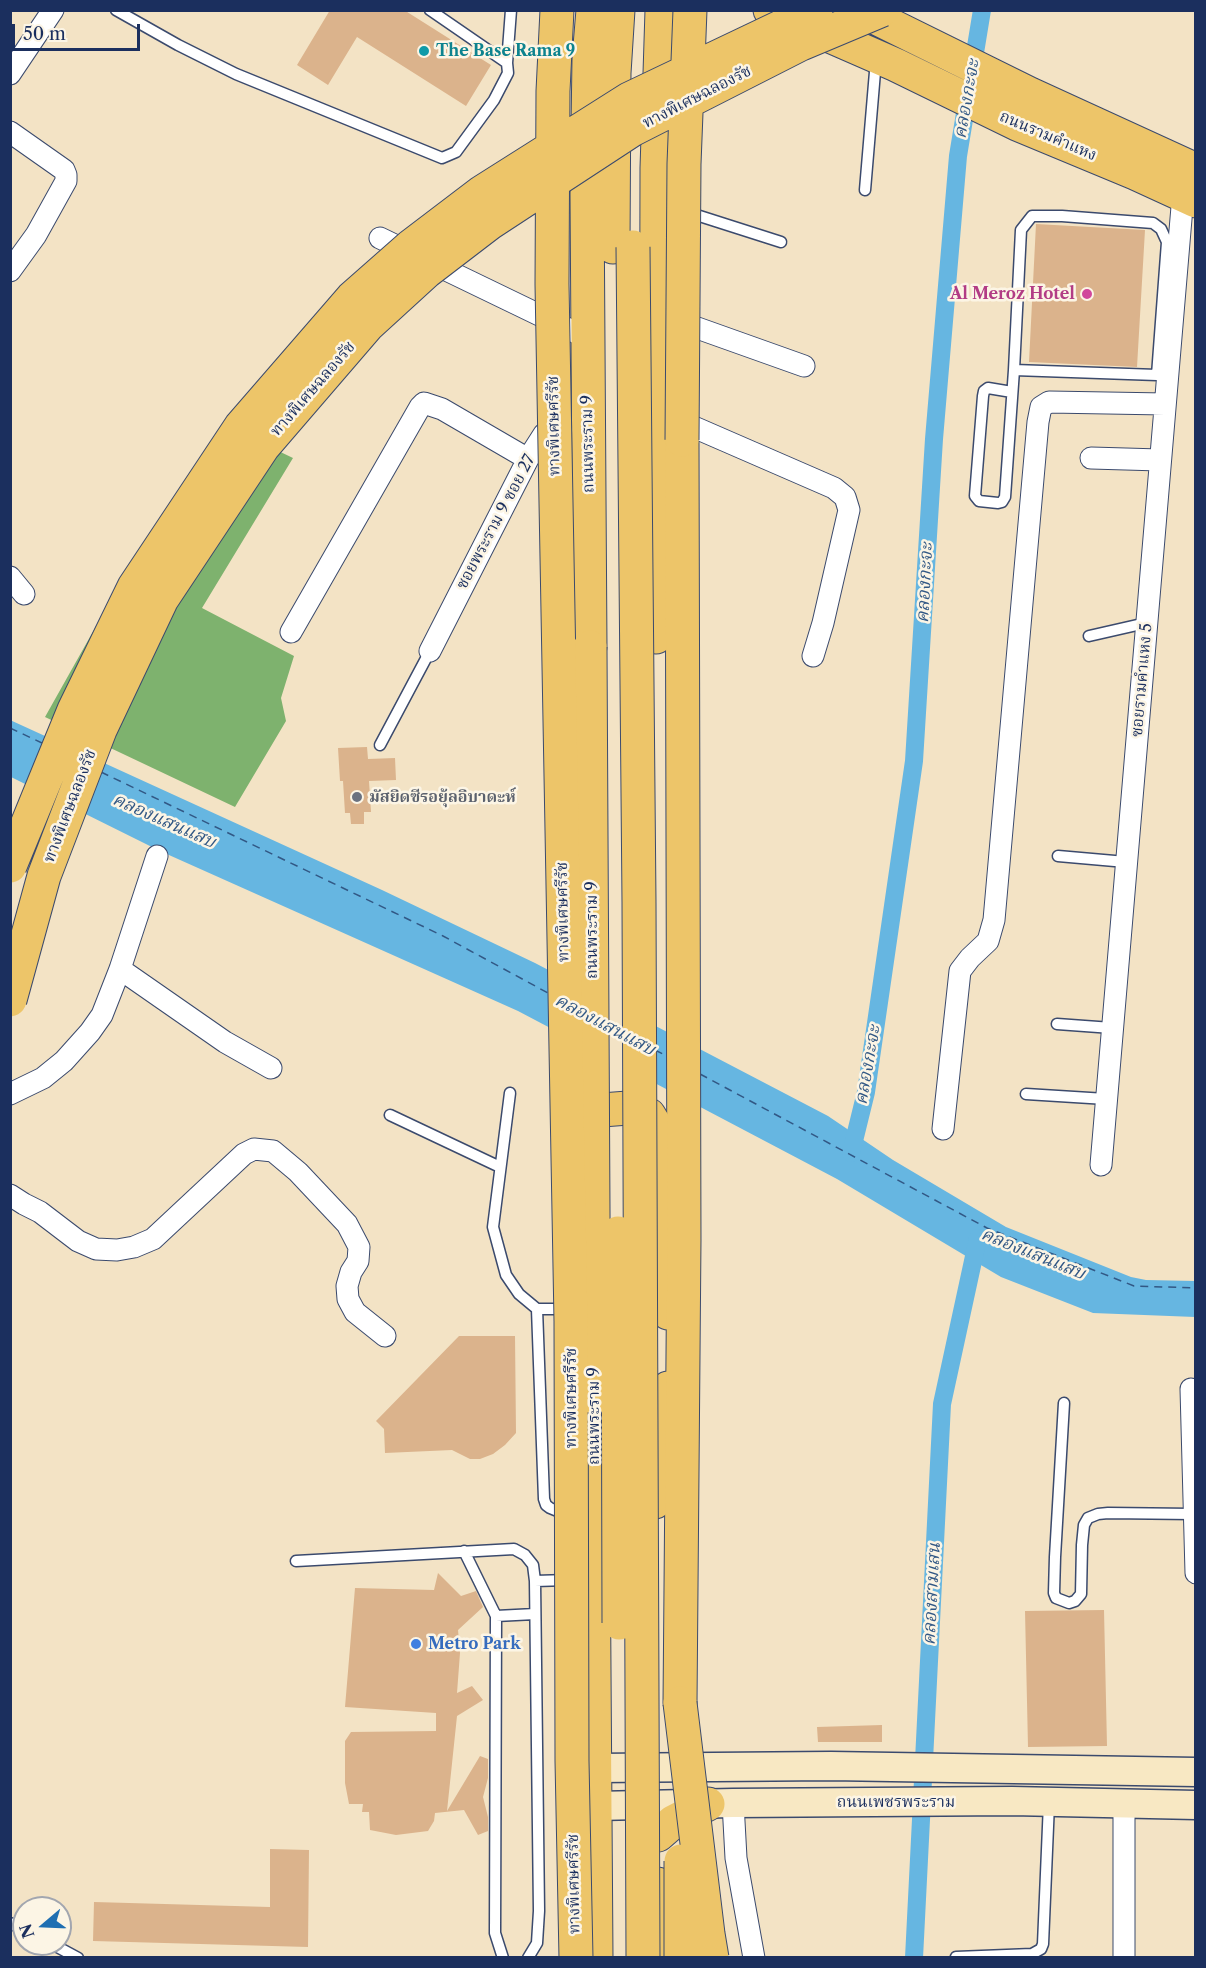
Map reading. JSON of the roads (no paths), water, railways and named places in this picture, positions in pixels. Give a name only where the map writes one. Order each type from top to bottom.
[{"type":"main road","name":"ทางพิเศษศรีรัช","points":[[557,10],[553,91],[552,284],[571,1321],[572,1761],[576,1958]]},
{"type":"main road","points":[[580,10],[602,65]]},
{"type":"main road","name":"ถนนพระราม 9","points":[[593,10],[602,65],[613,247],[620,889],[618,1319],[621,1958]]},
{"type":"main road","points":[[602,65],[607,10]]},
{"type":"main road","name":"ถนนพระราม 9","points":[[596,1958],[587,339],[602,65],[618,10]]},
{"type":"main road","points":[[655,18],[688,10],[683,304],[684,1239],[679,1958]]},
{"type":"main road","name":"ถนนรามคำแหง","points":[[770,10],[886,61],[1017,124],[1191,189]]},
{"type":"main road","name":"ทางพิเศษฉลองรัช","points":[[10,866],[74,710],[134,587],[241,426],[352,298],[411,246],[482,192],[629,99],[816,10]]},
{"type":"main road","name":"ถนนรามคำแหง","points":[[860,10],[1030,94],[1191,189]]},
{"type":"main road","name":"ทางพิเศษฉลองรัช","points":[[10,1000],[48,865],[100,730],[162,599],[263,447],[368,325],[426,272],[490,223],[632,130],[801,44],[882,10]]},
{"type":"main road","points":[[655,18],[657,203],[655,1502],[658,1958]]},
{"type":"main road","points":[[643,1958],[639,903],[633,259],[636,84],[655,18]]},
{"type":"main road","points":[[594,1511],[576,1420],[573,1309],[574,1139],[581,1121],[602,1110],[628,1108],[650,1114],[666,1143],[669,1413],[655,1502]]},
{"type":"main road","points":[[680,1703],[712,1958]]},
{"type":"main road","points":[[658,1820],[673,1822],[721,1804]]},
{"type":"main road","points":[[658,1884],[679,1958]]},
{"type":"street","points":[[10,74],[54,10]]},
{"type":"street","points":[[10,132],[64,170],[66,181],[36,235],[10,271]]},
{"type":"street","name":"ซอยรามคำแหง 5","points":[[1101,1165],[1165,404],[1162,375],[1191,189]]},
{"type":"street","points":[[380,238],[587,339]]},
{"type":"street","points":[[657,313],[804,366]]},
{"type":"street","points":[[943,1129],[960,971],[988,941],[993,920],[1041,407],[1049,402],[1165,404]]},
{"type":"street","points":[[291,632],[424,403],[442,410],[528,459]]},
{"type":"street","points":[[657,411],[834,488],[844,497],[849,510],[823,623],[813,656]]},
{"type":"street","name":"ซอยพระราม 9 ซอย 27","points":[[430,651],[528,459],[544,434],[588,423]]},
{"type":"street","points":[[1091,458],[1160,460]]},
{"type":"street","points":[[10,577],[24,594]]},
{"type":"street","points":[[10,1094],[43,1078],[64,1061],[83,1041],[102,1015],[120,969],[157,856]]},
{"type":"street","points":[[120,969],[225,1042],[271,1068]]},
{"type":"street","points":[[10,1195],[40,1212],[78,1241],[96,1249],[125,1249],[153,1239],[244,1154],[254,1149],[273,1151],[298,1172],[347,1224],[360,1247],[358,1261],[351,1272],[347,1286],[348,1299],[355,1312],[385,1336]]},
{"type":"street","points":[[1191,1389],[1196,1573]]},
{"type":"street","points":[[596,1768],[831,1766],[1196,1772]]},
{"type":"street","points":[[1124,1771],[1124,1958]]},
{"type":"street","name":"ถนนเพชรพระราม","points":[[721,1804],[1012,1802],[1196,1805]]},
{"type":"street","points":[[721,1804],[736,1858],[754,1958]]},
{"type":"street","points":[[596,1806],[658,1820]]},
{"type":"lane","points":[[116,10],[169,41],[236,74],[442,158],[456,152],[494,99],[508,73],[511,10]]},
{"type":"lane","points":[[430,10],[507,63]]},
{"type":"lane","points":[[866,190],[886,61]]},
{"type":"lane","points":[[657,203],[781,242]]},
{"type":"lane","points":[[1012,392],[988,388],[984,391],[975,496],[979,501],[998,503],[1002,502],[1005,497],[1014,370],[1021,230],[1032,216],[1062,216],[1153,223],[1164,234],[1167,242],[1162,375],[1014,370]]},
{"type":"lane","points":[[1089,636],[1146,623]]},
{"type":"lane","points":[[380,745],[430,651]]},
{"type":"lane","points":[[1058,856],[1126,862]]},
{"type":"lane","points":[[1057,1024],[1112,1028]]},
{"type":"lane","points":[[510,1094],[493,1227],[506,1275],[519,1294],[537,1309],[573,1309]]},
{"type":"lane","points":[[1026,1094],[1106,1100]]},
{"type":"lane","points":[[390,1115],[501,1167]]},
{"type":"lane","points":[[537,1309],[543,1499],[550,1508],[594,1511]]},
{"type":"lane","points":[[1064,1403],[1055,1557],[1054,1593],[1056,1598],[1069,1603],[1075,1601],[1081,1594],[1082,1545],[1084,1525],[1088,1518],[1108,1513],[1193,1514]]},
{"type":"lane","points":[[296,1561],[513,1549],[525,1555],[532,1565],[535,1581],[539,1911],[537,1943],[528,1958]]},
{"type":"lane","points":[[464,1551],[496,1616],[495,1933],[503,1958]]},
{"type":"lane","points":[[535,1581],[594,1579]]},
{"type":"lane","points":[[496,1616],[535,1614]]},
{"type":"lane","points":[[956,1957],[1032,1954],[1041,1949],[1049,1803]]},
{"type":"water","name":"คลองแสนแสบ","points":[[10,720],[382,890],[535,963],[828,1116],[893,1160],[1006,1227],[1131,1277],[1146,1280],[1195,1281],[1195,1317],[1093,1313],[1001,1277],[837,1179],[518,1011],[160,851],[11,777]]},
{"type":"waterway","name":"คลองกะจะ","points":[[851,1153],[866,1092],[914,761],[934,439],[958,156],[982,10]]},
{"type":"waterway","name":"คลองสามเสน","points":[[914,1958],[942,1404],[978,1238]]},
{"type":"place","name":"The Base Rama 9","points":[[424,51]]},
{"type":"place","name":"Al Meroz Hotel","points":[[1087,294]]},
{"type":"place","name":"มัสยิดซีรอยุ้ลอิบาดะห์","points":[[357,797]]},
{"type":"place","name":"Metro Park","points":[[416,1644]]}]
